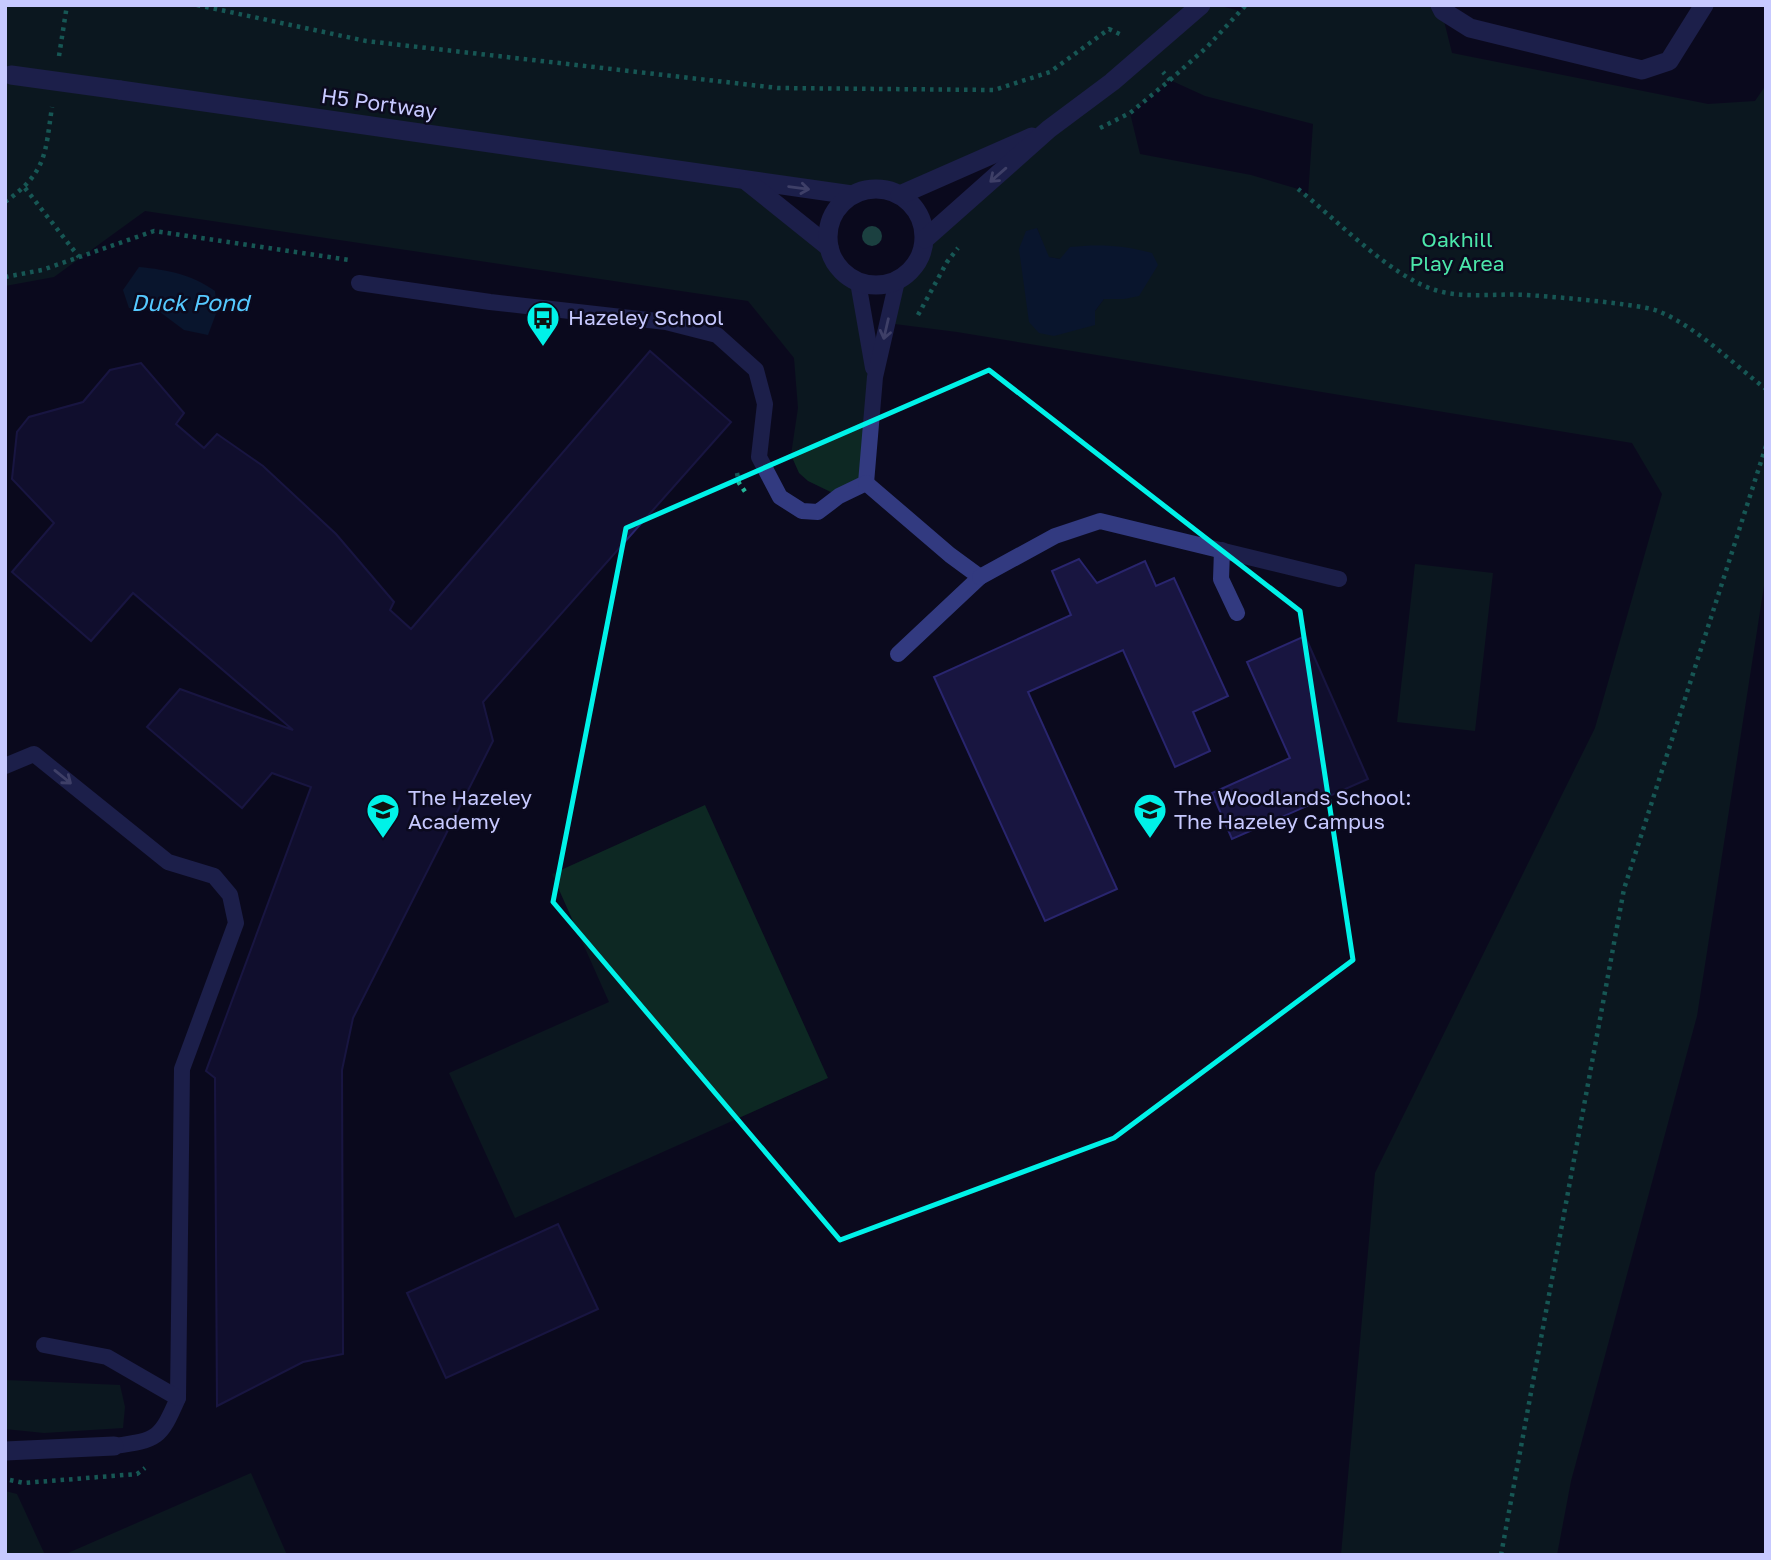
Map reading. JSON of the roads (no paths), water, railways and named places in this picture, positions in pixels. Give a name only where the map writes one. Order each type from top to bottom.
[{"type":"street","points":[[925,239],[1049,129],[1146,54],[1201,5]]},
{"type":"street","points":[[1440,5],[1443,11],[1469,28],[1642,69],[1669,61],[1704,5]]},
{"type":"street","name":"H5 Portway","points":[[8,75],[852,195]]},
{"type":"street","points":[[900,195],[1049,129]]},
{"type":"street","points":[[746,181],[829,247]]},
{"type":"street","points":[[884,189],[900,195],[918,213],[925,239],[917,264],[897,281],[884,285],[858,282],[839,268],[832,258],[828,232],[832,217],[840,204],[852,195],[867,190],[884,189]]},
{"type":"street","points":[[5,1451],[114,1446]]},
{"type":"lane","points":[[866,483],[875,377],[897,281]]},
{"type":"lane","points":[[858,282],[875,377]]},
{"type":"lane","points":[[359,283],[490,302],[666,322],[716,335],[756,370],[765,404],[759,457],[780,497],[803,511],[818,512],[839,496],[866,483]]},
{"type":"lane","points":[[866,483],[950,555],[980,577]]},
{"type":"lane","points":[[898,654],[980,577],[1055,536],[1100,522],[1339,579]]},
{"type":"lane","points":[[1222,550],[1221,579],[1237,613]]},
{"type":"lane","points":[[5,766],[34,754],[169,862],[214,876],[230,895],[236,923],[182,1069],[178,1398],[166,1426],[148,1442],[114,1446]]},
{"type":"lane","points":[[44,1345],[107,1357],[178,1398]]},
{"type":"water","points":[[1037,228],[1049,257],[1060,259],[1070,247],[1111,246],[1152,253],[1158,265],[1139,296],[1104,299],[1095,311],[1095,325],[1054,336],[1039,333],[1029,322],[1019,249],[1026,231]]},
{"type":"water","name":"Duck Pond","points":[[139,267],[179,274],[197,280],[215,291],[217,311],[208,335],[184,330],[156,309],[129,308],[123,290]]},
{"type":"place","name":"Hazeley School","points":[[543,348]]},
{"type":"place","name":"The Hazeley Academy","points":[[383,840]]},
{"type":"place","name":"The Woodlands School: The Hazeley Campus","points":[[1150,840]]},
{"type":"park label","name":"Oakhill Play Area","points":[[1457,252]]}]
